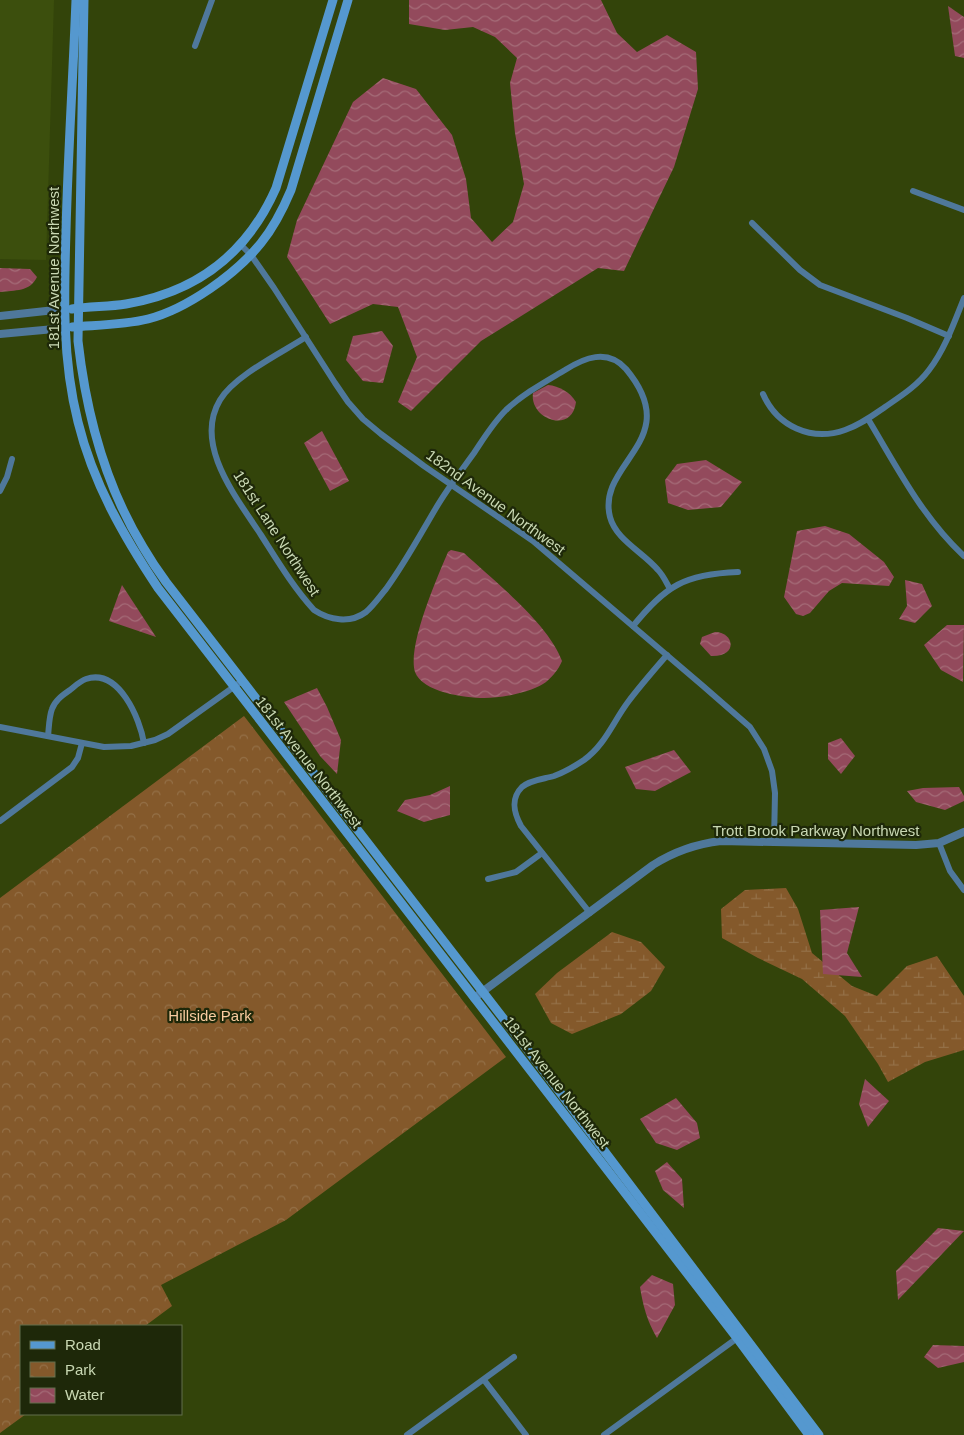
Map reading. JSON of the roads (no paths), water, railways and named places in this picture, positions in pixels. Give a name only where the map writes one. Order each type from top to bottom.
[{"type":"main road","name":"181st Avenue Northwest","points":[[76,0],[69,139],[64,310],[67,361],[78,424],[92,468],[118,523],[158,588],[738,1337],[809,1435]]},
{"type":"main road","name":"181st Avenue Northwest","points":[[84,0],[78,327],[83,379],[91,421],[104,463],[125,514],[142,547],[166,582],[482,992],[819,1435]]},
{"type":"main road","points":[[64,310],[124,304],[168,293],[209,273],[222,264],[241,245],[262,217],[276,188],[333,0]]},
{"type":"main road","points":[[65,328],[134,322],[164,314],[206,292],[251,255],[271,230],[291,190],[348,0]]},
{"type":"street","points":[[195,46],[212,0]]},
{"type":"street","points":[[913,191],[964,210]]},
{"type":"street","points":[[752,223],[800,270],[820,285],[907,318],[948,336]]},
{"type":"street","name":"182nd Avenue Northwest","points":[[241,245],[251,255],[274,288],[335,383],[359,415],[380,434],[533,541],[750,727],[764,749],[774,782],[774,842]]},
{"type":"street","points":[[763,394],[769,406],[781,420],[805,432],[814,434],[835,433],[868,419],[921,380],[935,362],[964,298]]},
{"type":"street","points":[[0,316],[64,310]]},
{"type":"street","points":[[0,334],[65,328]]},
{"type":"street","name":"181st Lane Northwest","points":[[306,337],[231,386],[220,400],[211,427],[216,456],[228,484],[314,610],[336,619],[351,618],[366,612],[392,581],[452,484],[492,426],[511,406],[585,358],[599,357],[612,360],[624,367],[640,392],[645,405],[646,421],[644,435],[611,490],[610,516],[618,532],[657,569],[670,588]]},
{"type":"street","points":[[868,419],[924,510],[942,534],[964,556]]},
{"type":"street","points":[[0,491],[7,478],[12,459]]},
{"type":"street","points":[[633,626],[653,602],[670,588],[689,579],[708,574],[738,572]]},
{"type":"street","points":[[590,913],[516,817],[514,800],[522,787],[529,783],[555,776],[575,766],[595,750],[610,731],[628,702],[667,655]]},
{"type":"street","points":[[48,736],[52,708],[55,702],[80,682],[94,678],[111,683],[122,693],[135,712],[144,743]]},
{"type":"street","points":[[0,727],[104,747],[144,743],[168,734],[180,727],[242,680]]},
{"type":"street","points":[[0,821],[72,767],[78,758],[82,743]]},
{"type":"street","name":"Trott Brook Parkway Northwest","points":[[474,998],[653,865],[680,850],[694,845],[721,841],[916,845],[939,843],[964,832]]},
{"type":"street","points":[[939,843],[950,871],[964,890]]},
{"type":"street","points":[[488,879],[516,872],[542,853]]},
{"type":"street","points":[[604,1435],[738,1337]]},
{"type":"street","points":[[407,1435],[514,1357]]},
{"type":"street","points":[[484,1380],[526,1435]]},
{"type":"street","points":[[614,1428],[620,1435]]},
{"type":"water","points":[[409,0],[601,0],[617,33],[637,52],[667,35],[696,52],[698,89],[674,167],[624,271],[598,268],[481,341],[411,411],[398,402],[417,357],[398,307],[373,304],[330,324],[287,257],[297,220],[353,102],[383,78],[416,89],[452,135],[466,179],[471,218],[492,242],[513,222],[524,184],[515,133],[510,83],[517,58],[495,37],[473,27],[445,30],[409,24]]},
{"type":"water","points":[[948,6],[964,17],[964,58],[955,56]]},
{"type":"water","points":[[0,268],[30,269],[37,277],[26,288],[0,292]]},
{"type":"water","points":[[382,331],[393,346],[383,383],[363,381],[346,360],[353,336]]},
{"type":"water","points":[[548,385],[564,390],[576,402],[573,412],[567,418],[560,421],[552,420],[537,410],[533,393]]},
{"type":"water","points":[[322,431],[349,481],[330,491],[304,443]]},
{"type":"water","points":[[706,460],[742,482],[721,507],[688,510],[668,503],[665,480],[677,464]]},
{"type":"water","points":[[825,526],[849,534],[884,562],[894,577],[889,586],[842,583],[829,591],[810,613],[803,616],[796,614],[784,597],[797,531]]},
{"type":"water","points":[[451,550],[464,553],[519,603],[545,632],[562,661],[557,671],[546,682],[522,692],[484,698],[466,697],[445,692],[435,689],[419,679],[415,672],[414,660],[419,629],[437,578],[448,552]]},
{"type":"water","points":[[905,580],[922,584],[932,606],[915,623],[899,619],[907,606]]},
{"type":"water","points":[[122,585],[156,637],[109,621]]},
{"type":"water","points":[[947,625],[964,625],[963,682],[941,670],[924,645]]},
{"type":"water","points":[[715,632],[726,636],[731,644],[730,649],[726,653],[711,656],[700,644],[702,637]]},
{"type":"water","points":[[317,688],[341,740],[337,774],[320,756],[284,702]]},
{"type":"water","points":[[841,738],[855,756],[841,774],[828,759],[828,743]]},
{"type":"water","points":[[674,750],[691,772],[655,791],[636,789],[625,767]]},
{"type":"water","points":[[450,786],[450,815],[424,822],[397,811],[405,800],[430,795]]},
{"type":"water","points":[[959,787],[964,796],[964,801],[945,810],[916,802],[907,791],[923,788]]},
{"type":"water","points":[[859,907],[847,953],[862,977],[823,974],[820,910]]},
{"type":"water","points":[[865,1079],[889,1101],[868,1127],[859,1104]]},
{"type":"water","points":[[676,1098],[697,1123],[700,1138],[677,1150],[656,1143],[640,1119]]},
{"type":"water","points":[[667,1162],[682,1179],[684,1208],[663,1190],[655,1171]]},
{"type":"water","points":[[938,1228],[964,1231],[898,1300],[896,1271]]},
{"type":"water","points":[[652,1275],[673,1284],[675,1305],[657,1338],[646,1313],[640,1287]]},
{"type":"water","points":[[933,1345],[964,1346],[964,1362],[938,1368],[924,1357]]},
{"type":"park label","name":"Hillside Park","points":[[210,1015]]}]
